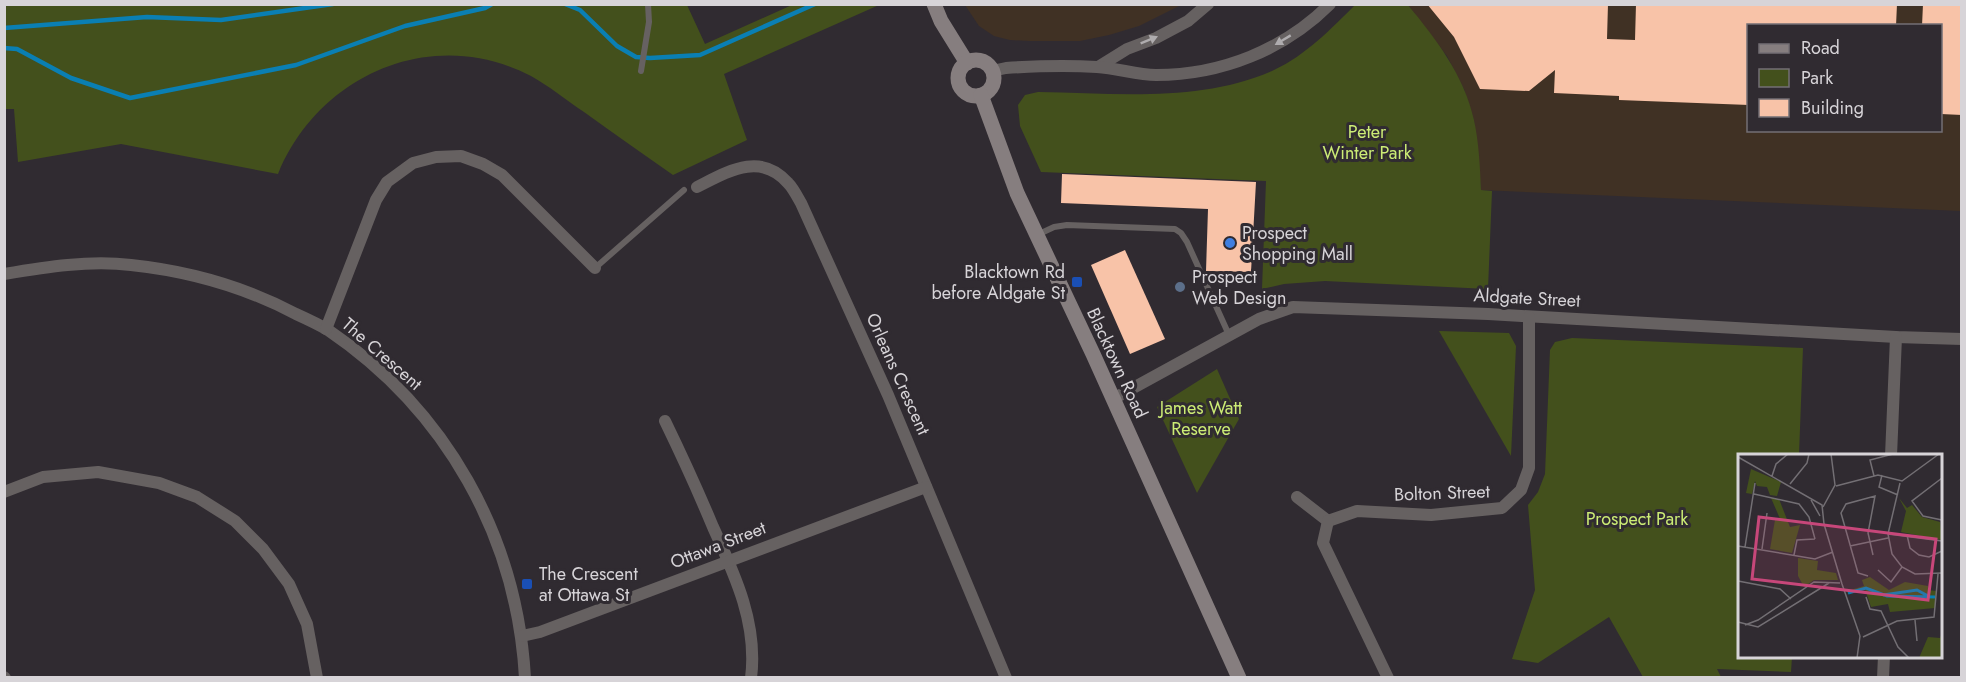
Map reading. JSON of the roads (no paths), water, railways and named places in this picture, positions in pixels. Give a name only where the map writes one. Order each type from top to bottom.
[{"type":"main road","points":[[934,4],[945,28],[967,63]]},
{"type":"main road","points":[[984,62],[992,71],[993,83],[986,93],[970,95],[961,88],[959,72],[967,63],[984,62]]},
{"type":"main road","name":"Blacktown Road","points":[[981,95],[1017,194],[1239,678]]},
{"type":"street","points":[[1098,67],[1127,49],[1156,38],[1188,21],[1208,4]]},
{"type":"street","points":[[992,71],[1006,68],[1098,67],[1155,75],[1186,73],[1255,56],[1287,38],[1330,4]]},
{"type":"street","points":[[326,329],[376,200],[387,182],[413,164],[436,157],[460,156],[483,164],[502,175],[595,268]]},
{"type":"street","name":"Orleans Crescent","points":[[691,189],[749,165],[772,169],[788,183],[801,203],[888,395],[1006,678]]},
{"type":"street","name":"The Crescent","points":[[4,274],[42,267],[83,264],[130,265],[176,272],[218,282],[270,300],[326,329],[358,352],[402,392],[429,423],[453,456],[483,508],[498,543],[516,604],[522,636],[525,678]]},
{"type":"street","name":"Aldgate Street","points":[[1113,399],[1259,319],[1293,308],[1488,314],[1962,339]]},
{"type":"street","name":"Bolton Street","points":[[1328,521],[1356,511],[1431,514],[1502,508],[1521,490],[1528,468],[1529,317]]},
{"type":"street","points":[[1891,454],[1896,337]]},
{"type":"street","points":[[665,421],[742,593],[750,626],[753,660],[751,678]]},
{"type":"street","points":[[4,492],[44,477],[98,472],[159,483],[196,497],[235,521],[263,549],[289,584],[307,624],[317,678]]},
{"type":"street","name":"Ottawa Street","points":[[522,636],[540,632],[926,487]]},
{"type":"street","points":[[1297,497],[1328,521],[1323,543],[1388,678]]},
{"type":"street","points":[[1883,678],[1884,658]]},
{"type":"lane","points":[[641,71],[649,22],[648,4]]},
{"type":"lane","points":[[595,268],[691,189]]},
{"type":"lane","points":[[1036,235],[1054,227],[1067,225],[1175,229],[1181,233],[1191,249],[1229,335]]},
{"type":"waterway","points":[[4,28],[147,17],[221,20],[333,4]]},
{"type":"waterway","points":[[4,48],[17,49],[71,78],[130,98],[296,65],[405,26],[485,8],[492,4]]},
{"type":"waterway","points":[[565,4],[580,10],[617,46],[636,57],[650,58],[700,55],[815,4]]},
{"type":"place","name":"Prospect Shopping Mall","points":[[1230,243]]},
{"type":"place","name":"Blacktown Rd before Aldgate St","points":[[1077,282]]},
{"type":"place","name":"Prospect Web Design","points":[[1180,287]]},
{"type":"place","name":"The Crescent at Ottawa St","points":[[527,584]]},
{"type":"park label","name":"Peter Winter Park","points":[[1367,142]]},
{"type":"park label","name":"James Watt Reserve","points":[[1201,418]]},
{"type":"park label","name":"Prospect Park","points":[[1637,519]]}]
